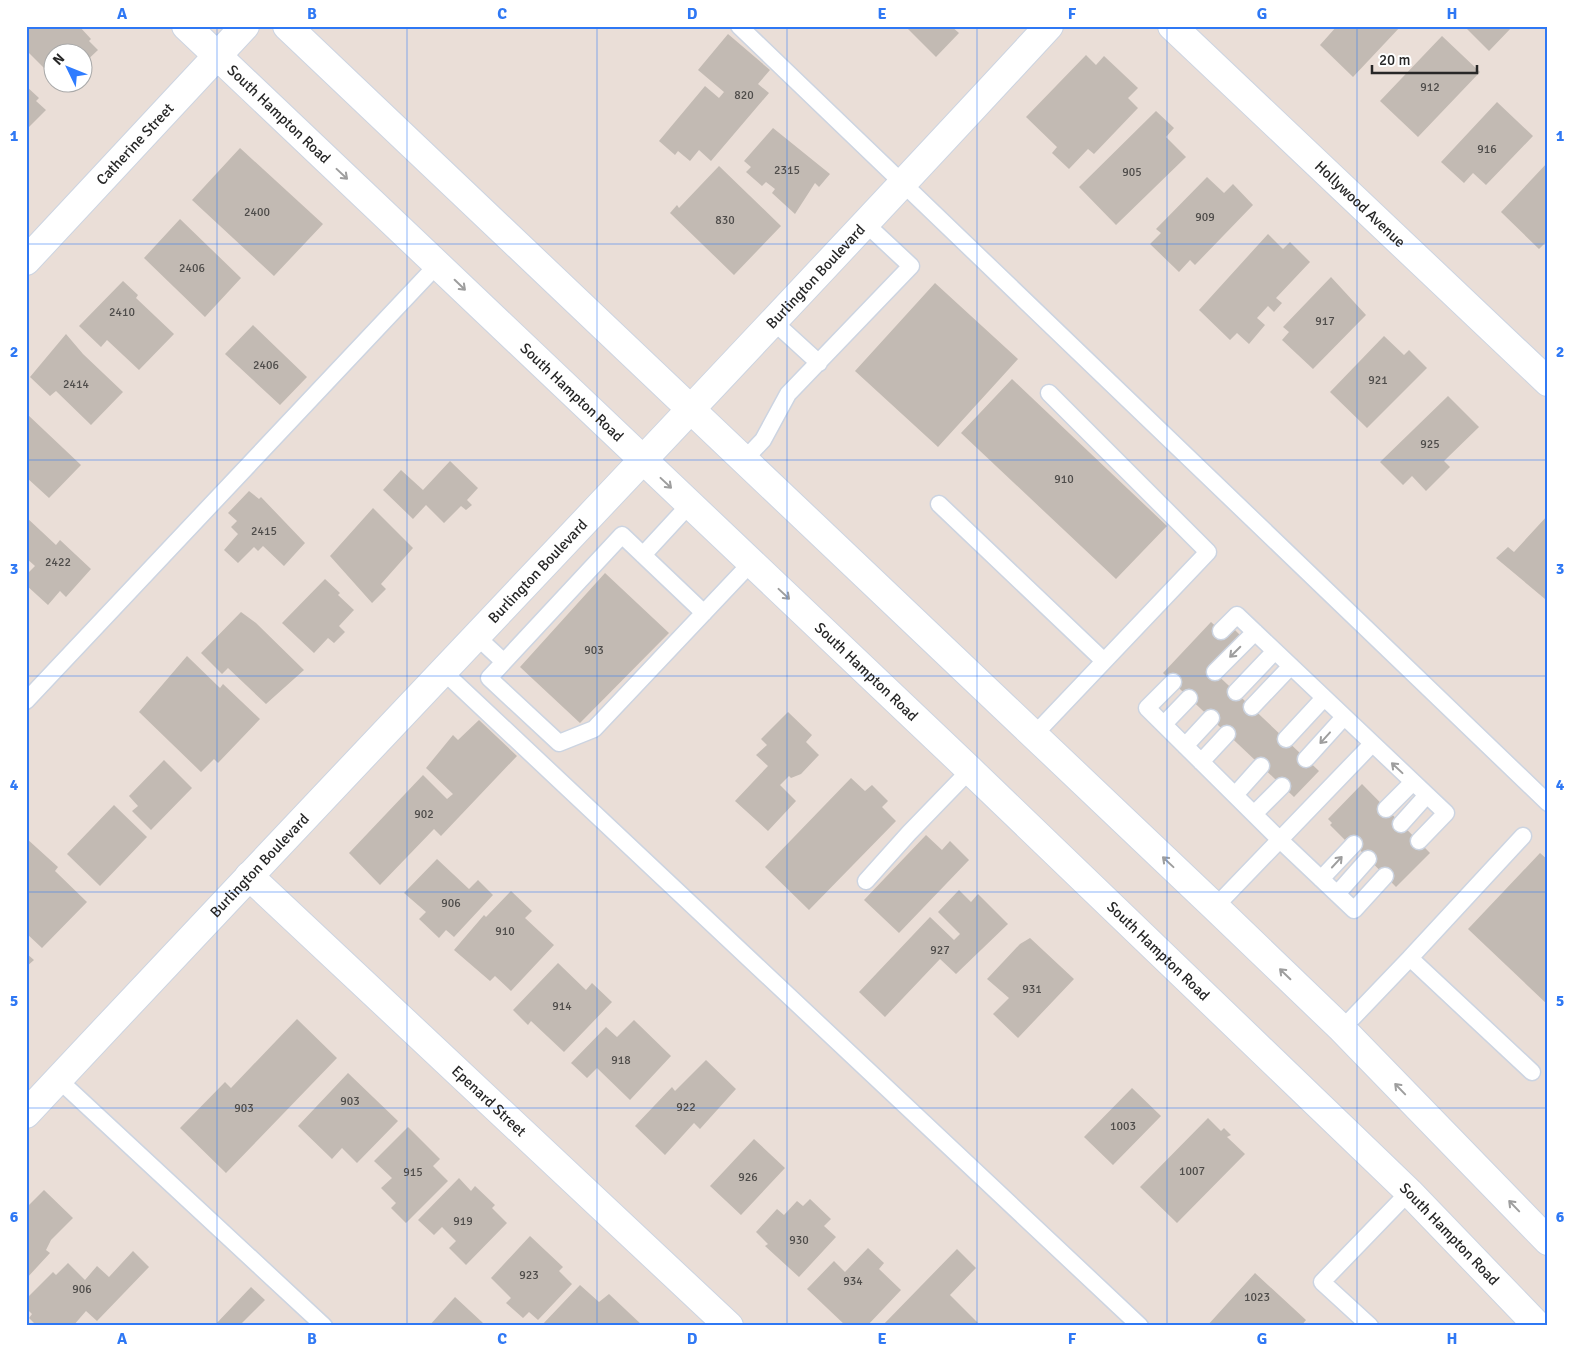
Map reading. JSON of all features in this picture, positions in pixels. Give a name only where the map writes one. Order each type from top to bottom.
[{"type":"main road","name":"South Hampton Road","points":[[186,26],[970,770],[1409,1192],[1538,1326]]},
{"type":"main road","name":"Catherine Street","points":[[26,261],[245,26]]},
{"type":"main road","points":[[287,26],[1215,907],[1342,1030],[1548,1240]]},
{"type":"main road","name":"Burlington Boulevard","points":[[26,1114],[690,408],[866,224],[1049,26]]},
{"type":"main road","name":"Hollywood Avenue","points":[[1172,26],[1548,382]]},
{"type":"main road","name":"Epenard Street","points":[[249,876],[729,1326]]},
{"type":"lane","points":[[739,26],[1548,803]]},
{"type":"lane","points":[[744,460],[763,440],[788,394],[911,266],[866,224]]},
{"type":"lane","points":[[26,701],[438,264]]},
{"type":"lane","points":[[773,321],[819,362]]},
{"type":"lane","points":[[1034,735],[1208,552],[1049,393]]},
{"type":"lane","points":[[643,555],[690,504]]},
{"type":"lane","points":[[939,504],[1104,661]]},
{"type":"lane","points":[[469,695],[488,678],[622,535],[704,613]]},
{"type":"lane","points":[[488,678],[559,744],[594,729],[751,563]]},
{"type":"lane","points":[[1221,631],[1237,615],[1446,813],[1419,842]]},
{"type":"lane","points":[[1215,672],[1255,632]]},
{"type":"lane","points":[[476,636],[503,661]]},
{"type":"lane","points":[[1236,692],[1275,651]]},
{"type":"lane","points":[[1252,707],[1291,666]]},
{"type":"lane","points":[[443,671],[1140,1326]]},
{"type":"lane","points":[[1173,682],[1147,708],[1280,840],[1354,910],[1385,876]]},
{"type":"lane","points":[[1164,724],[1189,698]]},
{"type":"lane","points":[[1286,740],[1324,698]]},
{"type":"lane","points":[[1306,758],[1344,717]]},
{"type":"lane","points":[[1185,746],[1211,718]]},
{"type":"lane","points":[[1201,762],[1227,734]]},
{"type":"lane","points":[[1215,907],[1372,744]]},
{"type":"lane","points":[[1235,795],[1262,766]]},
{"type":"lane","points":[[866,881],[970,770]]},
{"type":"lane","points":[[1386,809],[1413,782]]},
{"type":"lane","points":[[1254,814],[1282,786]]},
{"type":"lane","points":[[1401,824],[1427,795]]},
{"type":"lane","points":[[1342,1030],[1523,836]]},
{"type":"lane","points":[[1321,879],[1354,844]]},
{"type":"lane","points":[[1337,894],[1368,859]]},
{"type":"lane","points":[[1410,958],[1532,1072]]},
{"type":"lane","points":[[59,1080],[324,1326]]},
{"type":"lane","points":[[1370,1326],[1322,1282],[1409,1192]]},
{"type":"building","points":[[26,26],[79,26],[91,39],[90,42],[42,42],[42,66],[26,50]]},
{"type":"building","points":[[905,26],[951,26],[959,33],[936,57]]},
{"type":"building","points":[[1337,26],[1401,26],[1353,77],[1320,45]]},
{"type":"building","points":[[1464,26],[1513,26],[1489,51]]},
{"type":"building","points":[[728,34],[770,70],[758,84],[769,93],[711,161],[699,150],[690,161],[678,151],[675,155],[659,141],[705,86],[719,98],[724,92],[698,70]]},
{"type":"building","points":[[1442,36],[1480,72],[1418,137],[1380,101]]},
{"type":"building","points":[[92,44],[98,50],[92,56]]},
{"type":"building","points":[[1086,55],[1096,65],[1104,56],[1138,88],[1128,98],[1138,108],[1094,154],[1088,149],[1069,169],[1052,153],[1057,147],[1026,117]]},
{"type":"building","points":[[26,86],[39,98],[36,101],[46,110],[26,130]]},
{"type":"building","points":[[1497,102],[1533,136],[1486,185],[1473,173],[1464,183],[1441,162]]},
{"type":"building","points":[[1156,111],[1174,128],[1166,137],[1186,157],[1116,225],[1079,187]]},
{"type":"building","points":[[773,128],[830,174],[819,187],[815,183],[795,214],[772,193],[775,189],[766,182],[762,186],[746,172],[751,167],[744,161]]},
{"type":"building","points":[[240,148],[323,224],[274,276],[192,200]]},
{"type":"building","points":[[1548,162],[1548,240],[1539,249],[1501,212]]},
{"type":"building","points":[[719,166],[781,226],[734,275],[670,213],[677,205],[679,208]]},
{"type":"building","points":[[1207,177],[1224,193],[1233,184],[1253,205],[1195,265],[1190,260],[1179,272],[1150,244],[1161,233],[1156,229]]},
{"type":"building","points":[[180,219],[241,278],[205,317],[144,258]]},
{"type":"building","points":[[1268,234],[1283,249],[1290,242],[1310,262],[1276,298],[1282,303],[1274,312],[1268,306],[1257,318],[1265,325],[1249,344],[1237,333],[1230,340],[1199,310]]},
{"type":"building","points":[[1331,277],[1366,315],[1313,369],[1282,340],[1289,332],[1283,327]]},
{"type":"building","points":[[123,281],[138,295],[136,298],[174,334],[139,370],[107,340],[101,347],[79,326]]},
{"type":"building","points":[[935,283],[1018,359],[938,447],[855,371]]},
{"type":"building","points":[[253,325],[307,377],[280,405],[225,354]]},
{"type":"building","points":[[66,334],[83,354],[123,392],[91,425],[56,391],[50,396],[30,377]]},
{"type":"building","points":[[1384,336],[1404,355],[1409,350],[1427,368],[1367,428],[1330,392]]},
{"type":"building","points":[[1012,379],[1167,526],[1116,579],[961,433]]},
{"type":"building","points":[[1448,396],[1479,427],[1444,461],[1450,467],[1426,491],[1412,476],[1403,485],[1380,462]]},
{"type":"building","points":[[26,409],[29,412],[27,414],[81,465],[49,498],[26,477]]},
{"type":"building","points":[[450,461],[478,488],[467,500],[472,505],[466,510],[461,506],[444,523],[426,505],[413,519],[383,490],[401,470],[423,490]]},
{"type":"building","points":[[249,491],[259,499],[261,497],[305,543],[284,566],[263,546],[258,551],[254,547],[238,563],[224,550],[238,534],[231,527],[237,521],[228,513]]},
{"type":"building","points":[[373,508],[413,548],[381,584],[386,589],[372,603],[330,556]]},
{"type":"building","points":[[1548,515],[1548,596],[1545,599],[1496,558],[1508,547],[1514,552]]},
{"type":"building","points":[[26,517],[56,545],[60,540],[91,569],[66,597],[60,591],[48,605],[26,585],[26,575],[35,566],[26,558]]},
{"type":"building","points":[[605,573],[669,633],[580,723],[520,667]]},
{"type":"building","points":[[325,579],[354,610],[339,626],[345,632],[334,643],[328,638],[314,653],[282,623]]},
{"type":"building","points":[[241,612],[256,623],[304,670],[266,704],[228,668],[222,674],[201,653]]},
{"type":"building","points":[[1211,622],[1223,633],[1230,625],[1240,635],[1209,667],[1319,771],[1294,797],[1163,673]]},
{"type":"building","points":[[187,656],[220,688],[223,684],[260,719],[218,763],[214,759],[201,772],[139,712]]},
{"type":"building","points":[[788,712],[812,735],[806,742],[819,755],[801,774],[791,778],[789,776],[780,785],[796,801],[768,831],[735,801],[768,766],[756,755],[767,745],[761,739]]},
{"type":"building","points":[[479,720],[517,756],[441,836],[434,829],[380,885],[349,853],[423,775],[447,799],[453,794],[426,768],[453,735],[458,740]]},
{"type":"building","points":[[164,760],[192,788],[151,830],[132,811],[138,806],[129,796]]},
{"type":"building","points":[[851,778],[865,791],[872,785],[888,801],[882,807],[896,821],[809,910],[765,867]]},
{"type":"building","points":[[1362,784],[1430,853],[1396,887],[1354,844],[1347,838],[1345,840],[1330,825],[1332,823],[1328,819]]},
{"type":"building","points":[[114,805],[147,837],[100,886],[67,854]]},
{"type":"building","points":[[926,835],[942,850],[950,841],[969,860],[899,933],[864,900]]},
{"type":"building","points":[[26,838],[58,867],[55,871],[87,902],[42,948],[26,933]]},
{"type":"building","points":[[1540,853],[1548,860],[1548,1005],[1468,929]]},
{"type":"building","points":[[437,859],[469,889],[478,880],[493,895],[454,937],[446,930],[439,938],[419,919],[426,912],[404,893]]},
{"type":"building","points":[[959,890],[971,902],[978,894],[1008,924],[956,974],[940,959],[885,1017],[859,992],[930,917],[954,940],[960,934],[938,912]]},
{"type":"building","points":[[511,891],[532,911],[525,918],[554,945],[511,991],[495,976],[490,981],[454,950],[484,915],[486,917]]},
{"type":"building","points":[[1030,938],[1074,979],[1018,1038],[993,1014],[1009,998],[987,979],[1020,944]]},
{"type":"building","points":[[26,953],[34,960],[26,967]]},
{"type":"building","points":[[558,963],[586,990],[592,983],[612,1002],[564,1052],[531,1021],[528,1025],[513,1010]]},
{"type":"building","points":[[297,1019],[337,1058],[226,1173],[180,1128],[225,1082],[231,1088]]},
{"type":"building","points":[[634,1020],[671,1056],[630,1100],[597,1068],[587,1078],[571,1063],[606,1027],[617,1037]]},
{"type":"building","points":[[706,1060],[736,1089],[700,1129],[694,1123],[665,1155],[635,1126],[672,1087],[675,1091]]},
{"type":"building","points":[[348,1073],[398,1121],[357,1163],[342,1148],[332,1159],[298,1126]]},
{"type":"building","points":[[1132,1088],[1161,1116],[1113,1165],[1084,1137]]},
{"type":"building","points":[[1208,1118],[1221,1131],[1224,1128],[1231,1135],[1227,1137],[1245,1154],[1177,1223],[1140,1187]]},
{"type":"building","points":[[408,1127],[440,1159],[433,1166],[448,1181],[406,1223],[391,1208],[396,1203],[381,1188],[392,1178],[374,1161]]},
{"type":"building","points":[[754,1139],[785,1168],[741,1215],[710,1186]]},
{"type":"building","points":[[459,1178],[471,1191],[475,1186],[495,1205],[492,1208],[507,1223],[466,1265],[449,1248],[456,1241],[442,1227],[434,1235],[418,1220]]},
{"type":"building","points":[[44,1190],[73,1218],[51,1240],[46,1250],[50,1253],[26,1279],[26,1208]]},
{"type":"building","points":[[810,1199],[831,1219],[824,1226],[836,1237],[799,1277],[765,1246],[768,1244],[756,1232],[777,1209],[784,1215],[797,1201],[803,1206]]},
{"type":"building","points":[[530,1236],[563,1267],[559,1271],[572,1284],[538,1320],[529,1312],[523,1318],[506,1303],[511,1298],[491,1278]]},
{"type":"building","points":[[868,1248],[884,1263],[879,1269],[901,1290],[867,1326],[846,1326],[807,1289],[834,1261],[845,1272]]},
{"type":"building","points":[[957,1249],[976,1268],[950,1295],[981,1326],[882,1326]]},
{"type":"building","points":[[133,1251],[149,1267],[97,1321],[86,1311],[73,1326],[37,1326],[29,1318],[32,1314],[26,1308],[26,1299],[53,1272],[56,1275],[68,1263],[85,1280],[97,1266],[109,1277]]},
{"type":"building","points":[[1255,1273],[1306,1320],[1301,1326],[1207,1326]]},
{"type":"building","points":[[580,1285],[599,1302],[609,1294],[643,1326],[541,1326]]},
{"type":"building","points":[[251,1287],[265,1300],[239,1326],[214,1326]]},
{"type":"building","points":[[455,1297],[483,1323],[481,1326],[429,1326]]}]
